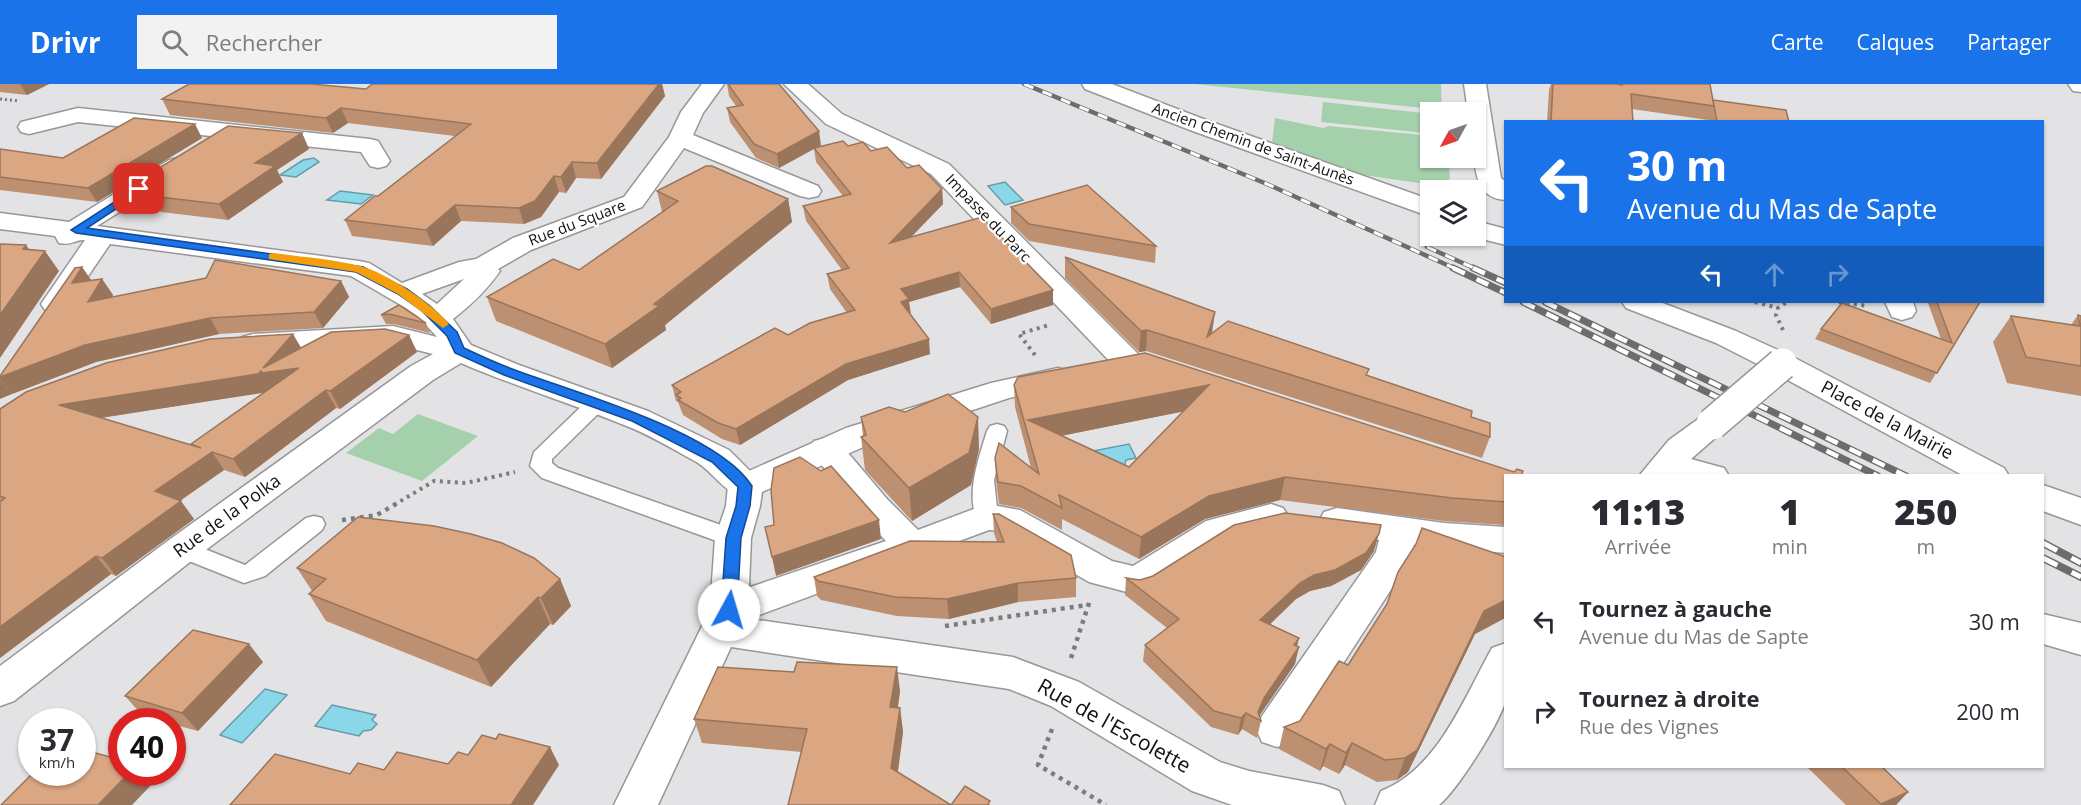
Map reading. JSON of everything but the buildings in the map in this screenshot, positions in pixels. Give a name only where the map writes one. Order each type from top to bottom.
[{"type":"street","name":"Rue du Square","points":[[402,292],[469,268],[483,266],[522,244],[633,202],[680,138],[692,112],[713,84]]},
{"type":"street","name":"Impasse du Parc","points":[[795,84],[834,119],[940,169],[1143,363],[1002,390],[858,436],[825,449]]},
{"type":"street","name":"Ancien Chemin de Saint-Aunès","points":[[1093,84],[1373,189],[1420,202]]},
{"type":"street","points":[[1475,84],[1477,102]]},
{"type":"street","points":[[29,127],[78,115],[370,146],[378,160]]},
{"type":"street","points":[[1486,128],[1504,128]]},
{"type":"street","points":[[1486,129],[1504,134]]},
{"type":"street","points":[[39,327],[86,236],[234,130]]},
{"type":"street","points":[[680,138],[809,191]]},
{"type":"street","points":[[1486,165],[1490,190]]},
{"type":"street","points":[[0,221],[350,278],[369,276],[402,292],[437,318],[453,335],[459,351]]},
{"type":"street","points":[[0,229],[86,236]]},
{"type":"street","points":[[1486,232],[1504,236]]},
{"type":"street","points":[[437,318],[463,297],[486,271],[483,266]]},
{"type":"street","name":"Place de la Mairie","points":[[1639,303],[1726,337],[1782,364],[1988,474]]},
{"type":"street","points":[[230,344],[393,335],[459,351],[508,372],[637,418],[717,458],[745,486]]},
{"type":"street","name":"Rue de la Polka","points":[[0,689],[182,549],[422,373],[459,351]]},
{"type":"street","points":[[1659,474],[1681,448],[1782,364]]},
{"type":"street","points":[[1710,426],[1711,453],[1723,474]]},
{"type":"street","points":[[745,486],[825,449],[875,508],[912,546]]},
{"type":"street","points":[[1659,474],[1683,470],[1702,474]]},
{"type":"street","points":[[636,805],[724,620],[733,538],[743,506],[745,486]]},
{"type":"street","points":[[2044,497],[2081,512]]},
{"type":"street","points":[[724,620],[987,517],[1007,519],[1102,572],[1138,580],[1220,531],[1281,515],[1444,536],[1504,540]]},
{"type":"street","points":[[1277,729],[1394,555],[1399,529]]},
{"type":"street","name":"Rue de l'Escolette","points":[[724,620],[1013,673],[1065,694],[1207,777],[1249,791],[1323,805]]},
{"type":"street","points":[[2044,629],[2081,639]]},
{"type":"street","points":[[1397,805],[1415,798],[1434,780],[1458,746],[1504,663]]},
{"type":"lane","points":[[597,403],[542,457],[542,466],[550,472],[733,538]]},
{"type":"lane","points":[[987,517],[983,480],[998,431]]},
{"type":"lane","points":[[182,549],[244,574],[257,570],[314,524]]},
{"type":"path","points":[[1759,303],[1778,308]]},
{"type":"path","points":[[1773,303],[1778,308]]},
{"type":"path","points":[[1785,333],[1778,324],[1776,315],[1778,308],[1786,303]]},
{"type":"path","points":[[1037,357],[1018,334],[1052,325]]},
{"type":"path","points":[[314,524],[377,515],[434,481],[466,483],[542,466]]},
{"type":"path","points":[[938,627],[1087,605]]},
{"type":"path","points":[[1076,642],[1085,613]]},
{"type":"path","points":[[1065,694],[1038,765],[1106,805]]},
{"type":"green space","points":[[1195,84],[1441,84],[1442,102],[1420,102],[1420,108]]},
{"type":"green space","points":[[1323,102],[1420,113],[1420,133],[1321,122]]},
{"type":"green space","points":[[1275,118],[1323,128],[1329,126],[1420,135],[1420,168],[1449,168],[1450,179],[1420,180],[1420,183],[1350,173],[1272,142]]},
{"type":"green space","points":[[418,414],[478,436],[422,481],[346,453],[379,428],[393,434]]},
{"type":"water","points":[[314,158],[319,162],[296,177],[280,175],[303,160]]},
{"type":"water","points":[[1005,182],[1023,200],[1005,205],[988,186]]},
{"type":"water","points":[[340,191],[373,195],[361,204],[327,200]]},
{"type":"water","points":[[1129,444],[1136,458],[1126,460],[1124,467],[1088,452]]},
{"type":"water","points":[[265,689],[287,695],[242,743],[220,735]]},
{"type":"water","points":[[332,705],[376,715],[372,720],[377,724],[371,730],[363,731],[359,736],[315,726]]},
{"type":"railway","points":[[1024,84],[1267,184],[1456,269]]},
{"type":"railway","points":[[1427,247],[1476,269]]},
{"type":"railway","points":[[1453,268],[1504,292]]},
{"type":"railway","points":[[1473,268],[1504,282]]},
{"type":"railway","points":[[1525,303],[1874,474]]},
{"type":"railway","points":[[1547,303],[1902,474]]},
{"type":"railway","points":[[2044,544],[2081,563]]},
{"type":"railway","points":[[2044,558],[2081,577]]},
{"type":"slow traffic","points":[[273,257],[359,269],[402,292],[426,308],[443,324]]},
{"type":"route","points":[[139,189],[76,230],[164,244],[359,269],[426,308],[453,335],[459,351],[508,372],[637,418],[717,458],[745,486],[743,506],[733,538],[729,610]]}]
